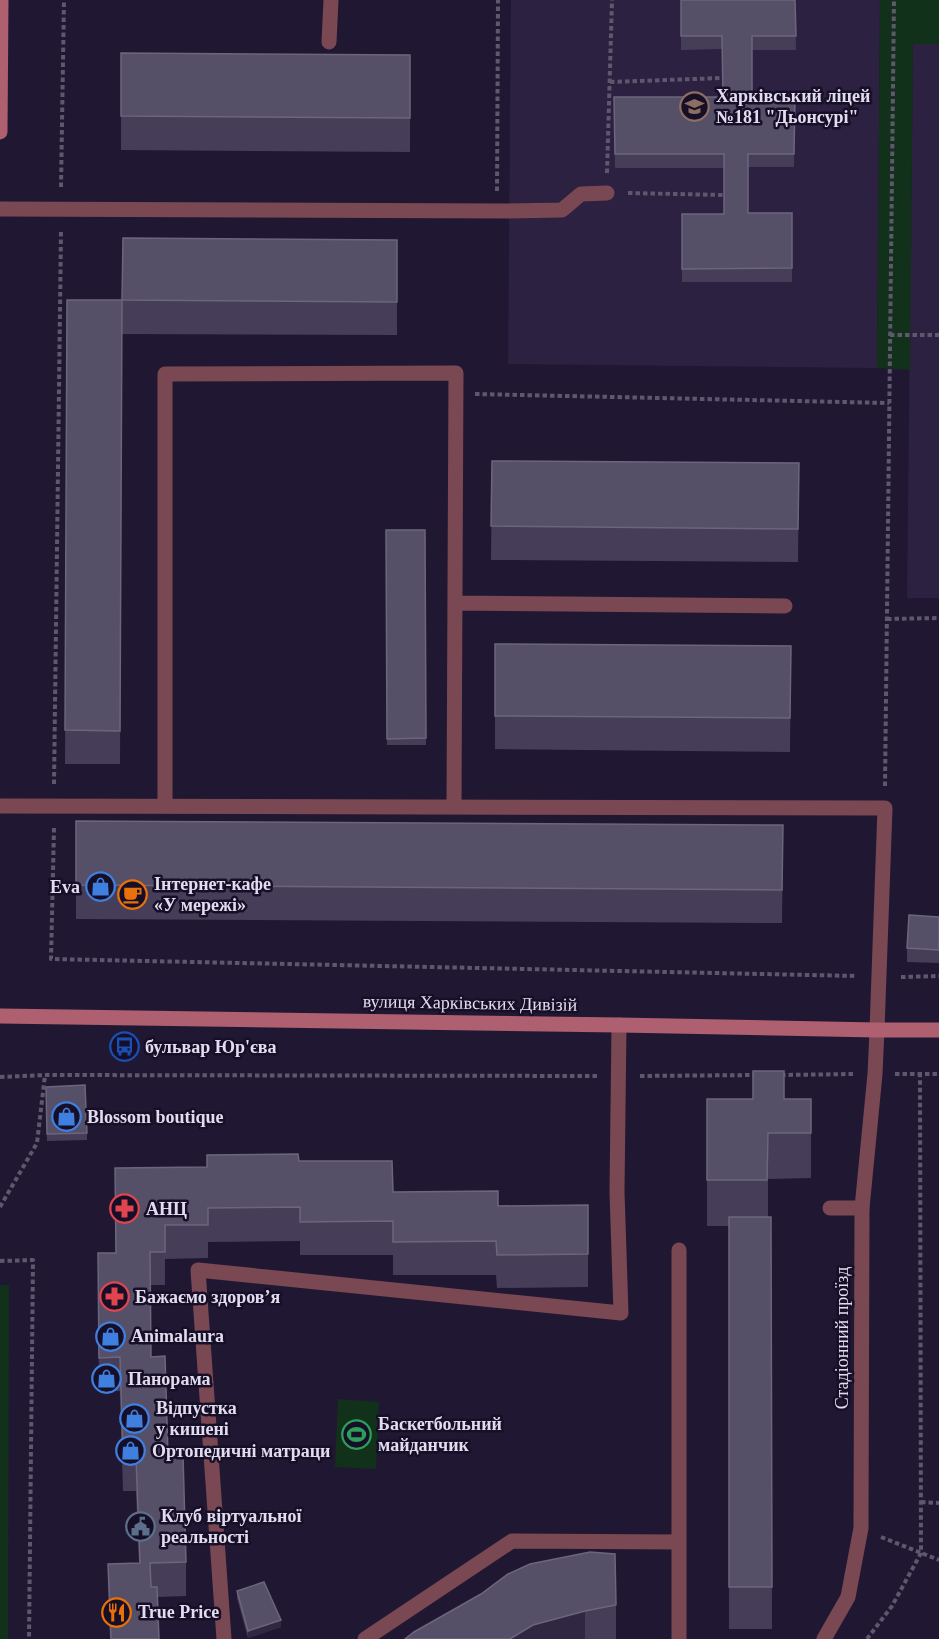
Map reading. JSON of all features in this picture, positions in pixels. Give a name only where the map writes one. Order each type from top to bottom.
[{"type":"street","points":[[0,132],[1,0]]},
{"type":"street","points":[[329,42],[332,0]]},
{"type":"street","points":[[0,209],[562,210],[581,194],[607,193]]},
{"type":"street","points":[[165,806],[165,374],[456,373],[454,807]]},
{"type":"street","points":[[455,603],[785,606]]},
{"type":"street","points":[[0,806],[885,808]]},
{"type":"street","name":"Стадіонний проїзд","points":[[824,1639],[848,1597],[861,1528],[862,1208],[875,1074],[885,808]]},
{"type":"street","name":"вулиця Харківських Дивізій","points":[[0,1016],[939,1030]]},
{"type":"street","points":[[224,1639],[198,1270],[621,1313],[617,1192],[619,1025]]},
{"type":"street","points":[[830,1208],[862,1208]]},
{"type":"street","points":[[679,1250],[679,1639]]},
{"type":"street","points":[[364,1639],[512,1541],[679,1542]]},
{"type":"path","points":[[64,0],[51,959],[879,977],[939,976]]},
{"type":"path","points":[[497,211],[498,0]]},
{"type":"path","points":[[612,0],[607,193],[724,195]]},
{"type":"path","points":[[885,808],[894,0]]},
{"type":"path","points":[[610,82],[722,78]]},
{"type":"path","points":[[890,334],[939,335]]},
{"type":"path","points":[[456,393],[889,403]]},
{"type":"path","points":[[887,619],[939,618]]},
{"type":"path","points":[[867,1639],[892,1606],[921,1553],[920,1074]]},
{"type":"path","points":[[770,1075],[939,1074]]},
{"type":"path","points":[[0,1207],[37,1143],[45,1075]]},
{"type":"path","points":[[0,1077],[45,1075],[619,1077],[759,1075]]},
{"type":"path","points":[[0,1261],[33,1260],[29,1639]]},
{"type":"path","points":[[921,1502],[939,1503]]},
{"type":"path","points":[[861,1528],[939,1560]]},
{"type":"shaded area","name":"Харківський ліцей №181 \"Дьонсурі\"","points":[[511,0],[880,0],[877,368],[508,364]]},
{"type":"shaded area","points":[[913,44],[939,44],[939,598],[907,598]]},
{"type":"green space","points":[[880,0],[939,0],[939,44],[913,44],[910,370],[877,368]]},
{"type":"green space","points":[[0,1285],[9,1285],[8,1639],[0,1639]]},
{"type":"green space","name":"Баскетбольний майданчик","points":[[338,1399],[379,1402],[376,1469],[335,1467]]},
{"type":"building","points":[[681,0],[795,0],[796,36],[752,36],[752,95],[795,94],[794,154],[748,154],[748,213],[792,213],[792,268],[682,269],[682,214],[724,214],[724,154],[615,154],[614,97],[723,97],[722,36],[681,36]]},
{"type":"building","points":[[121,53],[410,55],[410,118],[121,116]]},
{"type":"building","points":[[123,238],[397,240],[397,302],[122,300]]},
{"type":"building","points":[[67,300],[122,300],[120,731],[65,730]]},
{"type":"building","points":[[492,461],[799,463],[798,529],[491,526]]},
{"type":"building","points":[[386,530],[425,530],[426,738],[387,739]]},
{"type":"building","points":[[495,644],[791,646],[790,718],[495,716]]},
{"type":"building","points":[[76,821],[783,825],[782,890],[76,885]]},
{"type":"building","points":[[909,915],[939,917],[939,950],[907,948]]},
{"type":"building","points":[[753,1071],[784,1071],[784,1099],[811,1099],[811,1133],[768,1133],[767,1180],[707,1180],[707,1099],[753,1099]]},
{"type":"building","name":"Blossom boutique","points":[[85,1085],[87,1133],[47,1134],[46,1087]]},
{"type":"building","points":[[298,1154],[299,1161],[392,1161],[393,1192],[498,1191],[498,1206],[588,1205],[588,1254],[497,1255],[496,1241],[393,1242],[393,1221],[300,1222],[300,1207],[208,1208],[208,1225],[165,1225],[165,1252],[150,1252],[151,1357],[165,1356],[168,1455],[183,1455],[186,1562],[150,1563],[151,1587],[157,1587],[159,1639],[111,1639],[108,1564],[140,1563],[136,1457],[123,1458],[120,1357],[99,1358],[98,1253],[116,1253],[115,1168],[207,1167],[207,1155]]},
{"type":"building","points":[[729,1217],[771,1217],[772,1587],[729,1587]]},
{"type":"building","points":[[590,1552],[615,1554],[616,1605],[533,1625],[510,1639],[405,1639],[481,1594],[508,1574],[530,1564]]},
{"type":"building","points":[[264,1582],[281,1620],[248,1631],[237,1591]]},
{"type":"place","name":"Харківський ліцей №181 \"Дьонсурі\"","points":[[695,106]]},
{"type":"place","name":"Eva","points":[[101,887]]},
{"type":"place","name":"Інтернет-кафе «У мережі»","points":[[133,894]]},
{"type":"place","name":"бульвар Юр'єва","points":[[124,1047]]},
{"type":"place","name":"Blossom boutique","points":[[66,1117]]},
{"type":"place","name":"АНЦ","points":[[125,1209]]},
{"type":"place","name":"Бажаємо здоровʼя","points":[[114,1297]]},
{"type":"place","name":"Animalaura","points":[[110,1336]]},
{"type":"place","name":"Панорама","points":[[107,1379]]},
{"type":"place","name":"Відпустка у кишені","points":[[135,1418]]},
{"type":"place","name":"Баскетбольний майданчик","points":[[357,1434]]},
{"type":"place","name":"Ортопедичні матраци","points":[[131,1451]]},
{"type":"place","name":"Клуб віртуальної реальності","points":[[140,1526]]},
{"type":"place","name":"True Price","points":[[117,1612]]}]
